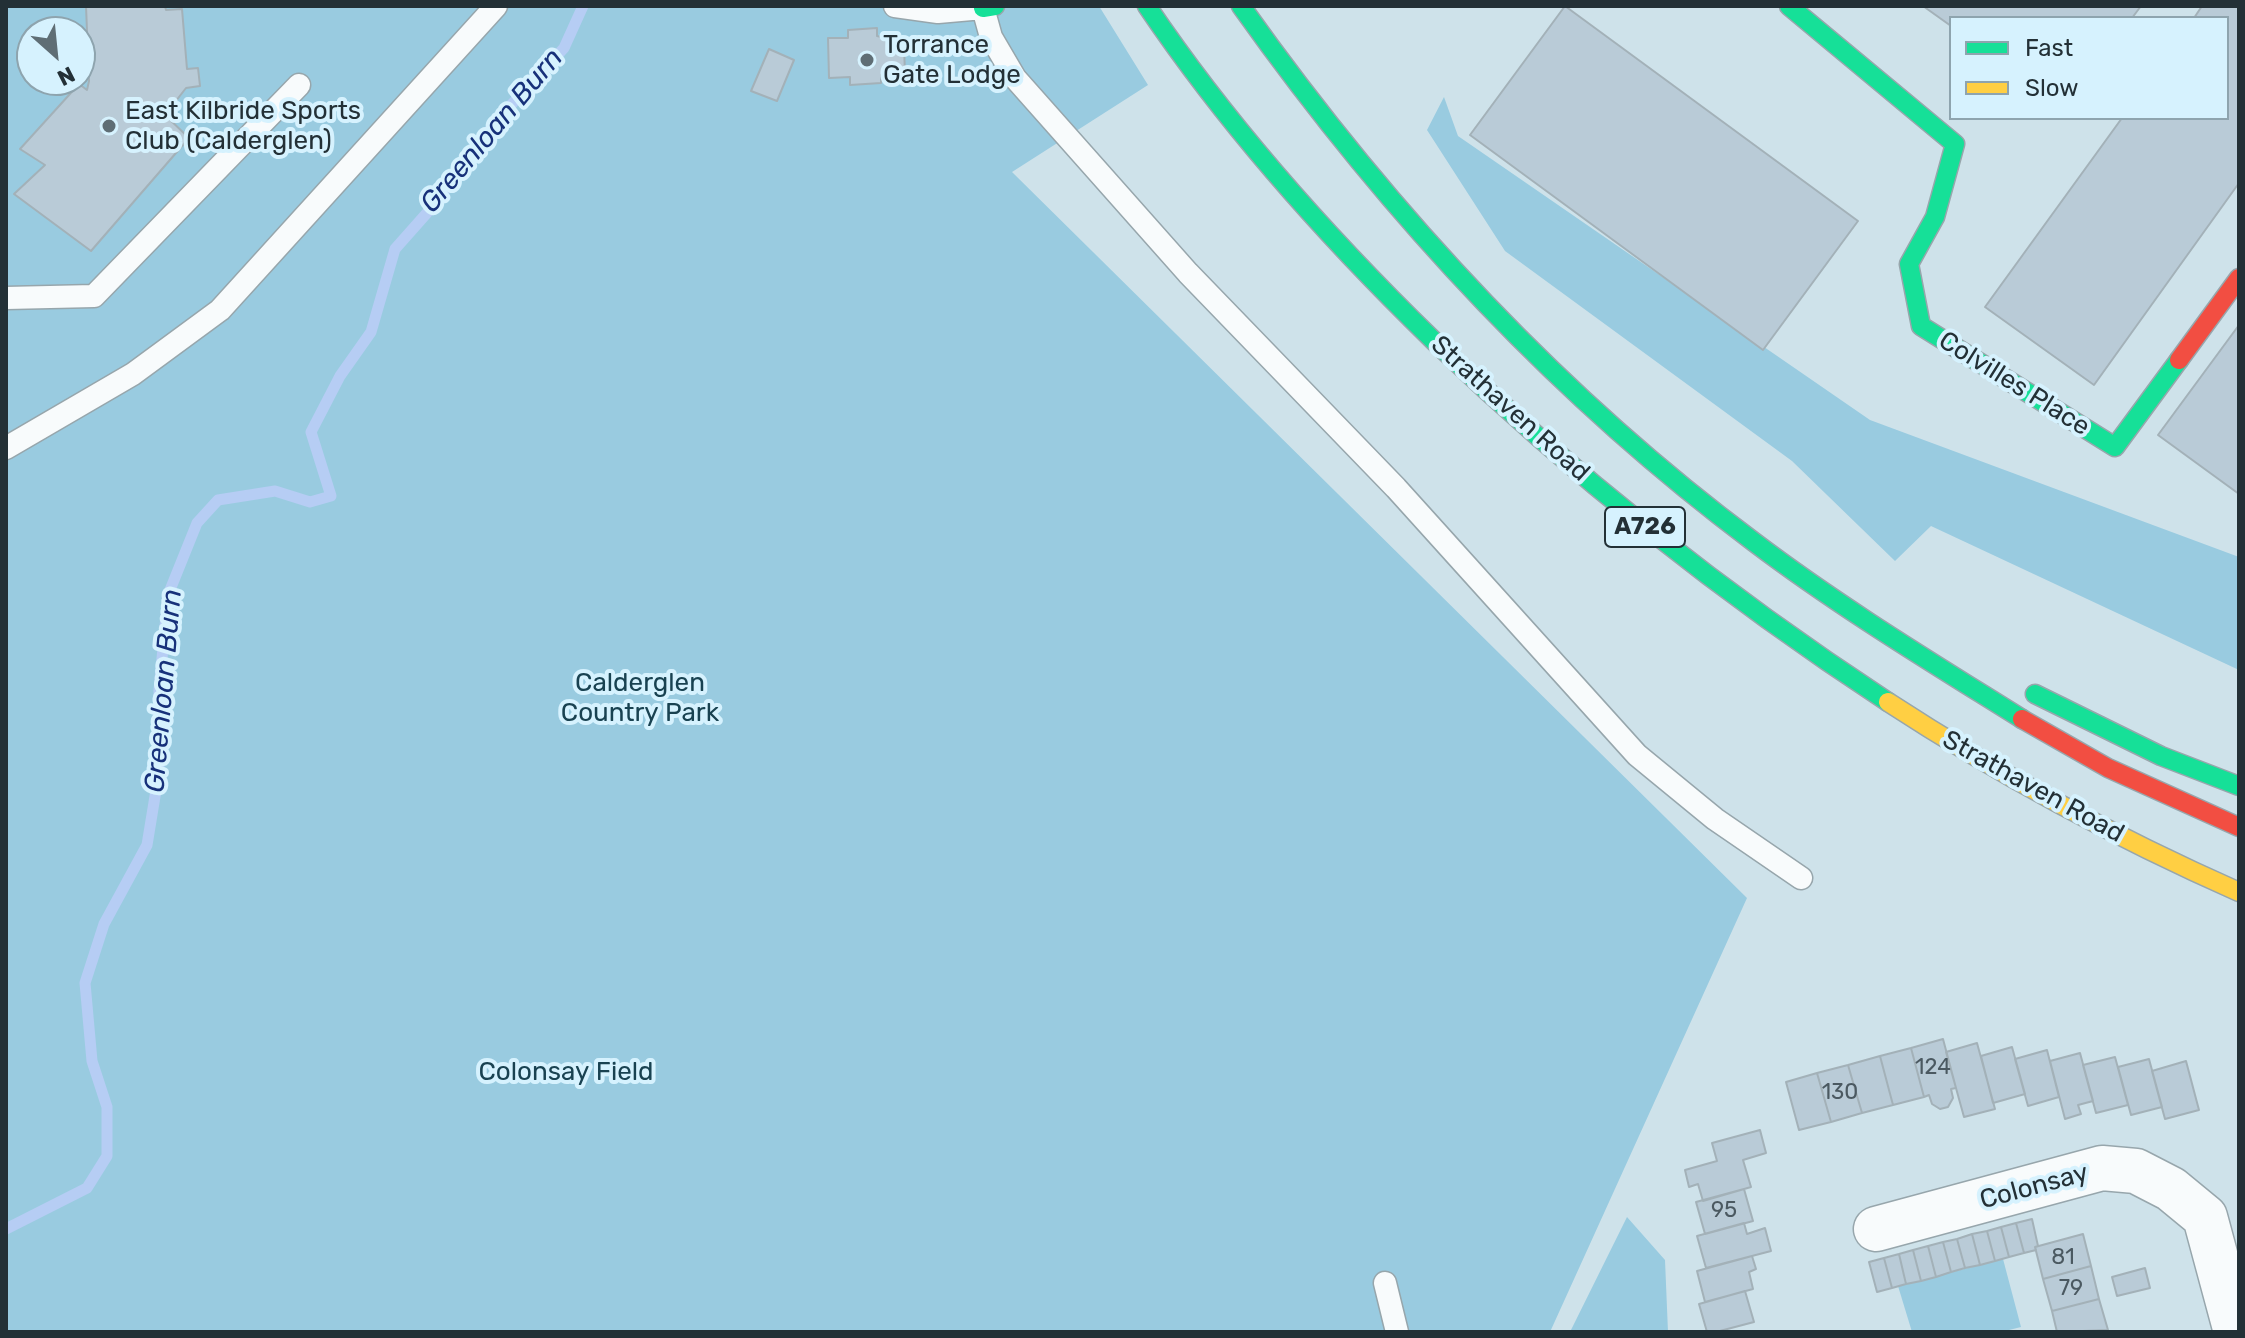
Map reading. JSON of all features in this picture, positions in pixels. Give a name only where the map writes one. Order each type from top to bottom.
[{"type":"main road","points":[[1137,6],[1160,25]]},
{"type":"main road","name":"Strathaven Road","points":[[1147,6],[1181,55],[1284,186],[1362,270],[1516,418],[1682,558],[1851,678],[1992,767],[2119,837],[2239,892]]},
{"type":"main road","name":"Strathaven Road","points":[[1241,6],[1339,137],[1424,238],[1510,329],[1652,461],[1797,574],[1912,651],[2088,758],[2176,801],[2239,827]]},
{"type":"main road","name":"Colvilles Place","points":[[1789,6],[1955,144],[1935,217],[1909,264],[1921,326],[2115,447],[2239,278]]},
{"type":"main road","name":"A726","points":[[1797,574],[1925,637]]},
{"type":"main road","points":[[2018,685],[2083,720],[2188,768],[2239,786]]},
{"type":"street","name":"Colonsay","points":[[1876,1229],[2102,1168],[2136,1171],[2171,1189],[2205,1217],[2236,1332]]},
{"type":"lane","points":[[6,448],[133,374],[220,310],[496,6]]},
{"type":"lane","points":[[895,6],[938,12],[988,7],[991,37],[1015,78],[1188,273],[1396,488],[1637,755],[1715,819],[1801,878]]},
{"type":"lane","points":[[6,298],[94,296],[299,85]]},
{"type":"lane","points":[[1385,1283],[1397,1332]]},
{"type":"green space","name":"Calderglen Country Park","points":[[6,6],[1099,6],[1148,85],[1012,172],[1747,898],[1550,1332],[6,1332]]},
{"type":"green space","points":[[1444,97],[1458,136],[1870,420],[2239,557],[2239,670],[1931,526],[1895,561],[1792,461],[1505,251],[1427,130]]},
{"type":"green space","points":[[1627,1217],[1665,1260],[1668,1332],[1570,1332]]},
{"type":"green space","points":[[2003,1259],[2021,1327],[2001,1332],[1912,1332],[1898,1286]]},
{"type":"building","name":"East Kilbride Sports Club (Calderglen)","points":[[86,6],[165,6],[166,10],[182,9],[187,69],[198,68],[200,86],[186,88],[165,115],[189,138],[91,251],[14,194],[45,165],[20,149],[68,96],[96,96],[96,16],[86,16]]},
{"type":"building","points":[[1565,6],[1858,221],[1763,350],[1470,135]]},
{"type":"building","points":[[1923,6],[2141,6],[2134,16],[1949,16],[1949,25]]},
{"type":"building","points":[[2202,6],[2239,6],[2239,183],[2094,385],[1985,307],[2121,120],[2229,120],[2229,16],[2195,16]]},
{"type":"building","name":"Torrance Gate Lodge","points":[[877,28],[877,36],[885,38],[887,46],[904,46],[905,74],[881,75],[881,83],[850,85],[850,77],[829,78],[828,38],[848,38],[848,30]]},
{"type":"building","points":[[769,49],[794,60],[777,101],[751,91]]},
{"type":"building","points":[[2239,325],[2239,494],[2158,435]]},
{"type":"building","points":[[1943,1039],[1956,1088],[1951,1089],[1953,1098],[1948,1107],[1940,1109],[1932,1104],[1929,1095],[1924,1097],[1911,1048]]},
{"type":"building","points":[[1977,1043],[1995,1109],[1964,1117],[1946,1052]]},
{"type":"building","points":[[2012,1047],[2025,1094],[1993,1103],[1981,1056]]},
{"type":"building","points":[[1911,1048],[1924,1097],[1893,1105],[1880,1056]]},
{"type":"building","points":[[2047,1050],[2059,1097],[2028,1106],[2015,1059]]},
{"type":"building","points":[[2080,1053],[2093,1101],[2078,1105],[2081,1114],[2065,1119],[2050,1061]]},
{"type":"building","points":[[1880,1056],[1893,1105],[1862,1113],[1848,1065]]},
{"type":"building","points":[[2115,1057],[2128,1105],[2096,1113],[2083,1065]]},
{"type":"building","points":[[2149,1059],[2162,1107],[2131,1115],[2118,1067]]},
{"type":"building","points":[[2186,1061],[2199,1110],[2165,1119],[2152,1071]]},
{"type":"building","points":[[1848,1065],[1862,1113],[1831,1122],[1817,1073]]},
{"type":"building","points":[[1817,1073],[1831,1122],[1799,1130],[1786,1082]]},
{"type":"building","points":[[1760,1130],[1766,1153],[1743,1160],[1751,1187],[1703,1201],[1698,1184],[1689,1187],[1685,1170],[1717,1161],[1712,1143]]},
{"type":"building","points":[[1744,1189],[1753,1221],[1705,1234],[1696,1202]]},
{"type":"building","points":[[2032,1219],[2038,1246],[2036,1250],[2024,1253],[2016,1223]]},
{"type":"building","points":[[1744,1223],[1747,1234],[1765,1228],[1771,1251],[1706,1268],[1697,1236]]},
{"type":"building","points":[[2016,1223],[2024,1253],[2009,1257],[2001,1227]]},
{"type":"building","points":[[2001,1227],[2009,1257],[1995,1261],[1987,1231]]},
{"type":"building","points":[[1987,1231],[1995,1261],[1980,1265],[1972,1234]]},
{"type":"building","points":[[1972,1234],[1980,1265],[1965,1268],[1957,1239]]},
{"type":"building","points":[[2083,1234],[2091,1266],[2043,1279],[2035,1247]]},
{"type":"building","points":[[1957,1239],[1965,1268],[1951,1272],[1943,1242]]},
{"type":"building","points":[[1943,1242],[1951,1272],[1936,1277],[1928,1246]]},
{"type":"building","points":[[1928,1246],[1936,1277],[1921,1281],[1913,1250]]},
{"type":"building","points":[[1913,1250],[1921,1281],[1906,1284],[1899,1254]]},
{"type":"building","points":[[1899,1254],[1906,1284],[1892,1288],[1884,1258]]},
{"type":"building","points":[[1752,1256],[1756,1269],[1749,1272],[1753,1289],[1705,1302],[1697,1271]]},
{"type":"building","points":[[1884,1258],[1892,1288],[1877,1292],[1869,1262]]},
{"type":"building","points":[[2091,1266],[2099,1299],[2052,1311],[2043,1279]]},
{"type":"building","points":[[2145,1268],[2150,1288],[2117,1296],[2112,1277]]},
{"type":"building","points":[[1745,1291],[1754,1322],[1707,1332],[1699,1304]]},
{"type":"building","points":[[2099,1299],[2108,1330],[2057,1332],[2052,1311]]},
{"type":"waterway","name":"Greenloan Burn","points":[[6,1229],[87,1188],[107,1156],[107,1107],[92,1061],[85,983],[104,924],[147,845],[159,772],[159,690],[168,595],[197,523],[218,500],[275,491],[310,502],[331,496],[311,432],[340,376],[371,332],[395,249],[434,205],[498,119],[564,48],[583,6]]},
{"type":"traffic: fast","points":[[983,8],[995,6]]},
{"type":"traffic: fast","points":[[1147,6],[1246,139],[1318,222],[1487,391],[1596,487],[1710,577],[1888,702]]},
{"type":"traffic: fast","points":[[1241,6],[1354,155],[1414,226],[1476,294],[1609,424],[1786,566],[1886,634],[2022,719]]},
{"type":"traffic: fast","points":[[1789,6],[1955,144],[1935,217],[1909,264],[1921,326],[2115,447],[2179,360]]},
{"type":"traffic: fast","points":[[2035,694],[2161,756],[2239,786]]},
{"type":"traffic: slow","points":[[1888,702],[2060,804],[2148,850],[2239,892]]},
{"type":"traffic: jam","points":[[2179,360],[2239,278]]},
{"type":"traffic: jam","points":[[2022,719],[2108,768],[2239,827]]},
{"type":"place","name":"Torrance Gate Lodge","points":[[867,60]]},
{"type":"place","name":"East Kilbride Sports Club (Calderglen)","points":[[109,126]]},
{"type":"park label","name":"Colonsay Field","points":[[566,1072]]}]
